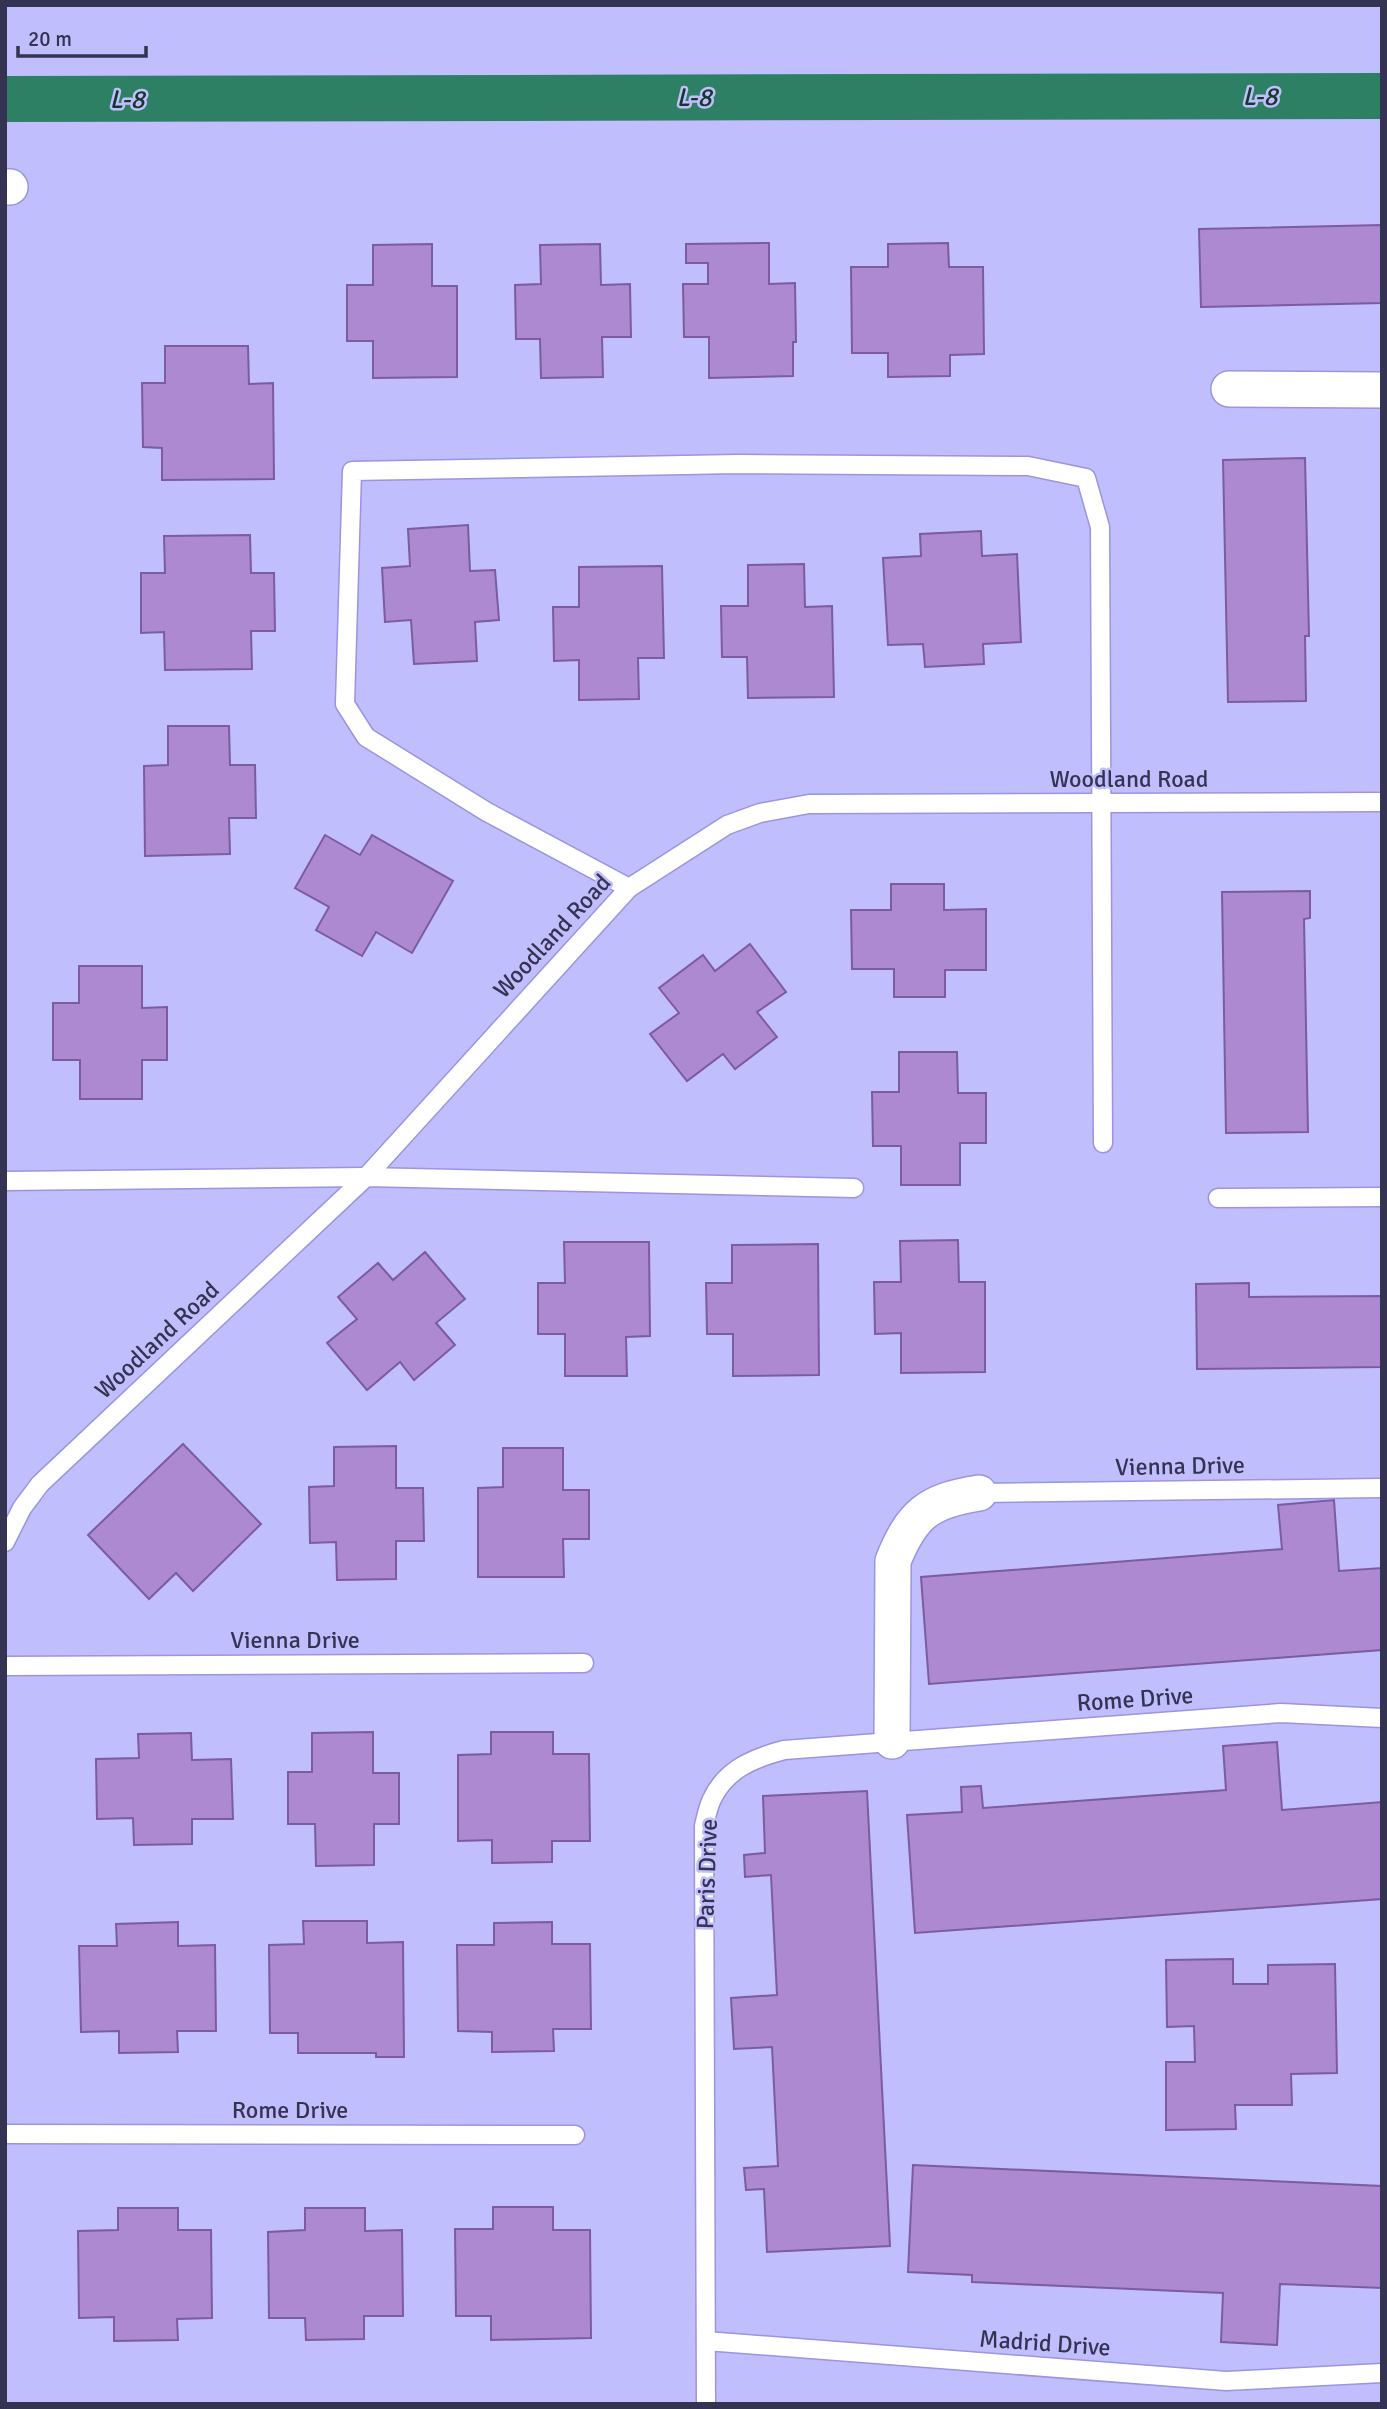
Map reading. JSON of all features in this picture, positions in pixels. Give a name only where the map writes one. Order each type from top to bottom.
[{"type":"street","points":[[1229,389],[1382,390]]},
{"type":"street","points":[[892,1741],[893,1561],[904,1534],[924,1512],[949,1497],[979,1493]]},
{"type":"lane","points":[[629,888],[487,812],[366,737],[345,704],[352,471],[738,464],[1028,466],[1086,478],[1100,527],[1103,803],[1102,1143]]},
{"type":"lane","name":"Woodland Road","points":[[5,1542],[22,1508],[40,1484],[366,1177],[629,888],[727,825],[773,811],[809,804],[1382,802]]},
{"type":"lane","points":[[5,1181],[366,1177],[854,1188]]},
{"type":"lane","points":[[1218,1198],[1382,1197]]},
{"type":"lane","name":"Vienna Drive","points":[[979,1493],[1382,1488]]},
{"type":"lane","name":"Vienna Drive","points":[[5,1666],[584,1662]]},
{"type":"lane","name":"Rome Drive","points":[[892,1741],[1281,1713],[1382,1718]]},
{"type":"lane","name":"Paris Drive","points":[[706,2404],[704,1826],[712,1798],[731,1774],[755,1758],[783,1750],[892,1741]]},
{"type":"lane","name":"Rome Drive","points":[[5,2134],[575,2136]]},
{"type":"lane","name":"Madrid Drive","points":[[706,2341],[1226,2381],[1382,2373]]},
{"type":"building","points":[[1382,225],[1382,303],[1201,307],[1199,229]]},
{"type":"building","points":[[769,243],[769,284],[795,283],[796,342],[793,342],[793,376],[709,378],[709,337],[684,337],[683,284],[708,284],[708,263],[686,263],[686,244]]},
{"type":"building","points":[[948,243],[949,267],[983,267],[984,354],[950,355],[950,376],[888,377],[888,353],[852,353],[851,267],[888,267],[888,244]]},
{"type":"building","points":[[432,244],[432,286],[457,286],[457,377],[373,378],[373,341],[347,341],[347,285],[373,285],[373,245]]},
{"type":"building","points":[[600,244],[601,285],[630,284],[631,337],[602,337],[603,377],[541,378],[540,339],[516,339],[515,285],[541,284],[540,245]]},
{"type":"building","points":[[165,346],[248,346],[249,384],[273,383],[274,479],[162,480],[162,448],[143,447],[142,383],[165,383]]},
{"type":"building","points":[[1305,458],[1309,636],[1305,636],[1306,701],[1228,702],[1223,460]]},
{"type":"building","points":[[468,525],[470,571],[495,570],[499,620],[475,622],[477,661],[414,664],[411,620],[385,622],[382,568],[410,566],[408,529]]},
{"type":"building","points":[[981,531],[982,556],[1017,554],[1021,642],[983,644],[984,664],[925,667],[923,644],[888,645],[883,558],[921,556],[920,534]]},
{"type":"building","points":[[250,535],[251,573],[274,573],[275,631],[251,631],[252,669],[165,670],[164,632],[141,633],[141,573],[165,573],[164,536]]},
{"type":"building","points":[[804,564],[805,607],[832,606],[834,697],[748,698],[747,657],[722,657],[721,606],[748,606],[748,565]]},
{"type":"building","points":[[662,566],[664,658],[638,658],[639,699],[579,700],[579,660],[554,661],[553,607],[579,607],[579,567]]},
{"type":"building","points":[[168,726],[229,726],[230,765],[255,765],[256,818],[229,818],[230,854],[145,856],[144,766],[168,765]]},
{"type":"building","points":[[325,835],[360,855],[372,835],[453,881],[412,953],[376,932],[362,956],[316,930],[329,907],[295,888]]},
{"type":"building","points":[[891,884],[944,884],[944,910],[986,909],[986,970],[945,970],[945,997],[894,997],[894,969],[852,969],[851,910],[891,910]]},
{"type":"building","points":[[1310,891],[1310,918],[1304,919],[1308,1132],[1226,1133],[1222,892]]},
{"type":"building","points":[[750,944],[786,992],[757,1012],[777,1037],[735,1069],[723,1054],[687,1081],[650,1034],[679,1013],[659,988],[703,955],[715,971]]},
{"type":"building","points":[[79,966],[142,966],[142,1008],[167,1007],[167,1060],[142,1060],[142,1099],[80,1099],[80,1060],[53,1060],[53,1003],[79,1003]]},
{"type":"building","points":[[899,1052],[957,1052],[958,1093],[986,1093],[986,1143],[960,1143],[960,1185],[901,1185],[901,1146],[873,1146],[872,1092],[899,1092]]},
{"type":"building","points":[[958,1240],[959,1282],[985,1282],[985,1372],[901,1373],[901,1333],[875,1334],[874,1282],[901,1282],[900,1241]]},
{"type":"building","points":[[564,1242],[649,1242],[650,1336],[626,1337],[627,1376],[565,1376],[565,1334],[538,1334],[538,1283],[565,1283]]},
{"type":"building","points":[[818,1244],[819,1375],[733,1376],[733,1334],[707,1334],[706,1283],[732,1283],[732,1245]]},
{"type":"building","points":[[425,1252],[465,1299],[436,1323],[455,1345],[414,1380],[400,1362],[367,1390],[327,1343],[357,1319],[338,1297],[378,1263],[393,1280]]},
{"type":"building","points":[[1249,1283],[1249,1297],[1382,1296],[1382,1367],[1197,1369],[1196,1284]]},
{"type":"building","points":[[183,1444],[261,1524],[193,1591],[176,1573],[149,1599],[88,1535]]},
{"type":"building","points":[[396,1446],[396,1488],[423,1488],[424,1541],[396,1541],[396,1579],[337,1580],[336,1542],[310,1543],[309,1487],[334,1486],[334,1447]]},
{"type":"building","points":[[503,1448],[563,1448],[563,1490],[589,1490],[589,1539],[563,1539],[564,1577],[478,1577],[478,1488],[503,1487]]},
{"type":"building","points":[[1334,1500],[1339,1571],[1382,1568],[1382,1650],[929,1684],[921,1577],[1282,1549],[1278,1505]]},
{"type":"building","points":[[373,1732],[373,1773],[399,1773],[399,1824],[374,1824],[374,1865],[316,1866],[315,1824],[288,1824],[288,1772],[312,1772],[312,1733]]},
{"type":"building","points":[[491,1732],[553,1732],[553,1754],[589,1754],[590,1841],[552,1841],[552,1862],[492,1863],[492,1840],[458,1841],[458,1755],[491,1754]]},
{"type":"building","points":[[191,1733],[192,1760],[231,1759],[233,1819],[192,1819],[192,1844],[134,1845],[133,1818],[97,1819],[96,1759],[139,1758],[138,1734]]},
{"type":"building","points":[[1277,1742],[1282,1810],[1382,1802],[1382,1899],[915,1933],[907,1815],[962,1812],[961,1787],[981,1786],[983,1808],[1226,1790],[1223,1746]]},
{"type":"building","points":[[867,1791],[890,2246],[767,2252],[764,2189],[746,2190],[744,2168],[778,2166],[772,2047],[734,2049],[731,1998],[777,1995],[771,1875],[745,1877],[744,1855],[765,1853],[763,1796]]},
{"type":"building","points":[[303,1921],[367,1921],[367,1943],[403,1942],[404,2057],[376,2057],[376,2053],[298,2053],[298,2033],[270,2033],[269,1945],[304,1944]]},
{"type":"building","points":[[178,1922],[178,1946],[215,1945],[216,2031],[177,2031],[178,2052],[119,2053],[119,2031],[81,2032],[79,1946],[117,1946],[116,1924]]},
{"type":"building","points":[[552,1922],[552,1944],[590,1944],[591,2029],[553,2029],[554,2051],[492,2052],[492,2032],[458,2031],[457,1945],[494,1945],[494,1923]]},
{"type":"building","points":[[1233,1959],[1233,1984],[1268,1984],[1268,1965],[1335,1964],[1337,2073],[1291,2074],[1292,2105],[1235,2105],[1236,2129],[1166,2130],[1166,2062],[1195,2062],[1194,2026],[1167,2027],[1166,1960]]},
{"type":"building","points":[[913,2165],[1382,2186],[1382,2288],[1280,2284],[1277,2345],[1221,2342],[1223,2293],[972,2282],[972,2275],[908,2272]]},
{"type":"building","points":[[493,2207],[553,2207],[553,2230],[590,2230],[591,2338],[491,2340],[491,2316],[456,2316],[455,2229],[493,2229]]},
{"type":"building","points":[[118,2208],[178,2208],[178,2230],[211,2230],[212,2318],[177,2319],[178,2340],[114,2341],[114,2317],[79,2318],[78,2231],[118,2230]]},
{"type":"building","points":[[305,2208],[365,2208],[365,2231],[402,2230],[403,2316],[364,2316],[364,2339],[306,2340],[305,2318],[269,2318],[268,2232],[305,2230]]},
{"type":"waterway","name":"L-8","points":[[5,99],[1382,96]]}]
